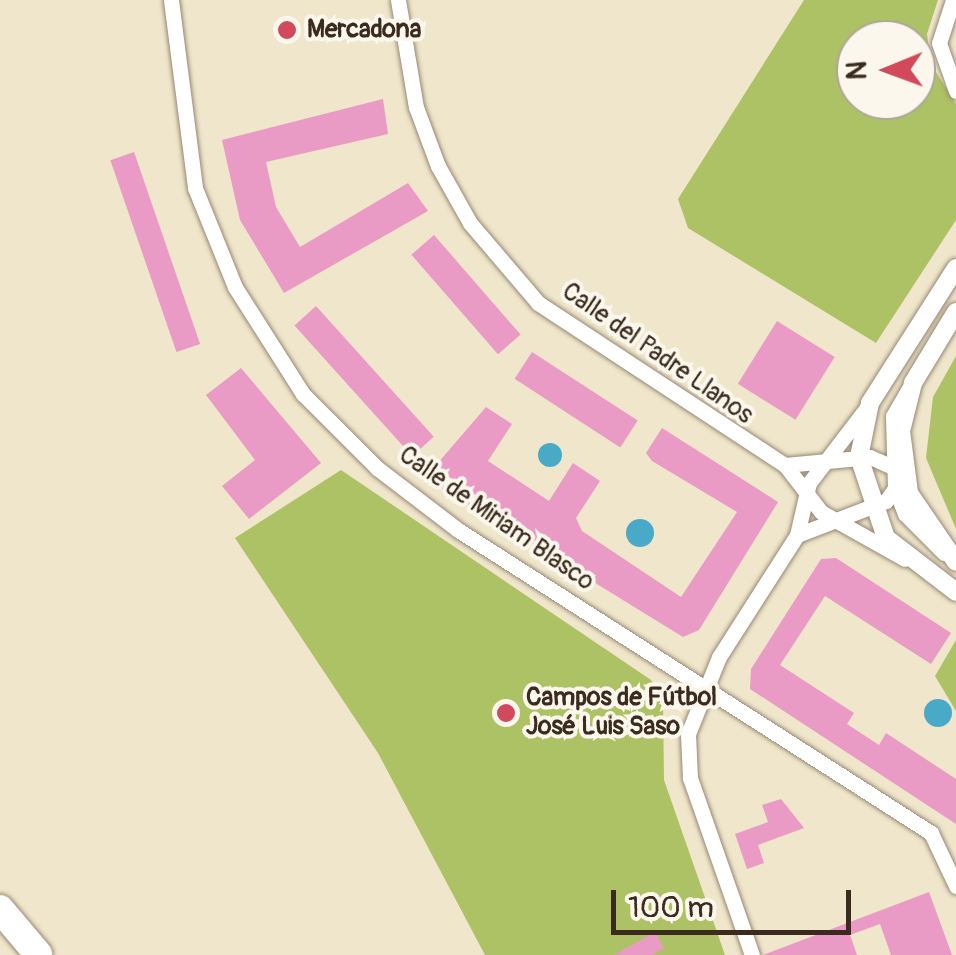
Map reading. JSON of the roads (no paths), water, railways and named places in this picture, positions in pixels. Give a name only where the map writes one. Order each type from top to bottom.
[{"type":"highway","points":[[0,909],[38,955]]},
{"type":"highway","points":[[0,929],[38,955]]},
{"type":"street","name":"Calle de Miriam Blasco","points":[[171,0],[195,188],[235,287],[303,394],[377,468],[458,530],[930,833],[956,886]]},
{"type":"street","name":"Calle del Padre Llanos","points":[[398,0],[416,107],[470,223],[538,303],[785,465],[806,496]]},
{"type":"street","points":[[953,0],[939,43],[956,91]]},
{"type":"street","points":[[752,955],[690,778],[688,734],[702,690],[797,535],[806,496],[822,466],[870,403],[956,268]]},
{"type":"street","points":[[950,558],[902,490],[890,466],[893,416],[956,312]]},
{"type":"street","points":[[902,490],[901,431],[913,383]]},
{"type":"street","points":[[870,403],[858,458],[870,509],[906,559]]},
{"type":"street","points":[[785,465],[822,466],[858,458],[890,466]]},
{"type":"street","points":[[797,535],[870,509],[902,490]]},
{"type":"street","points":[[806,496],[956,592]]},
{"type":"water","points":[[550,443],[562,455],[550,467],[538,455]]},
{"type":"water","points":[[640,519],[650,523],[654,533],[650,543],[640,547],[630,543],[626,533],[630,523]]},
{"type":"water","points":[[938,699],[948,703],[952,713],[948,723],[938,727],[928,723],[924,713],[928,703]]},
{"type":"place","name":"Mercadona","points":[[287,30]]},
{"type":"place","name":"Campos de Fútbol José Luis Saso","points":[[506,713]]}]
